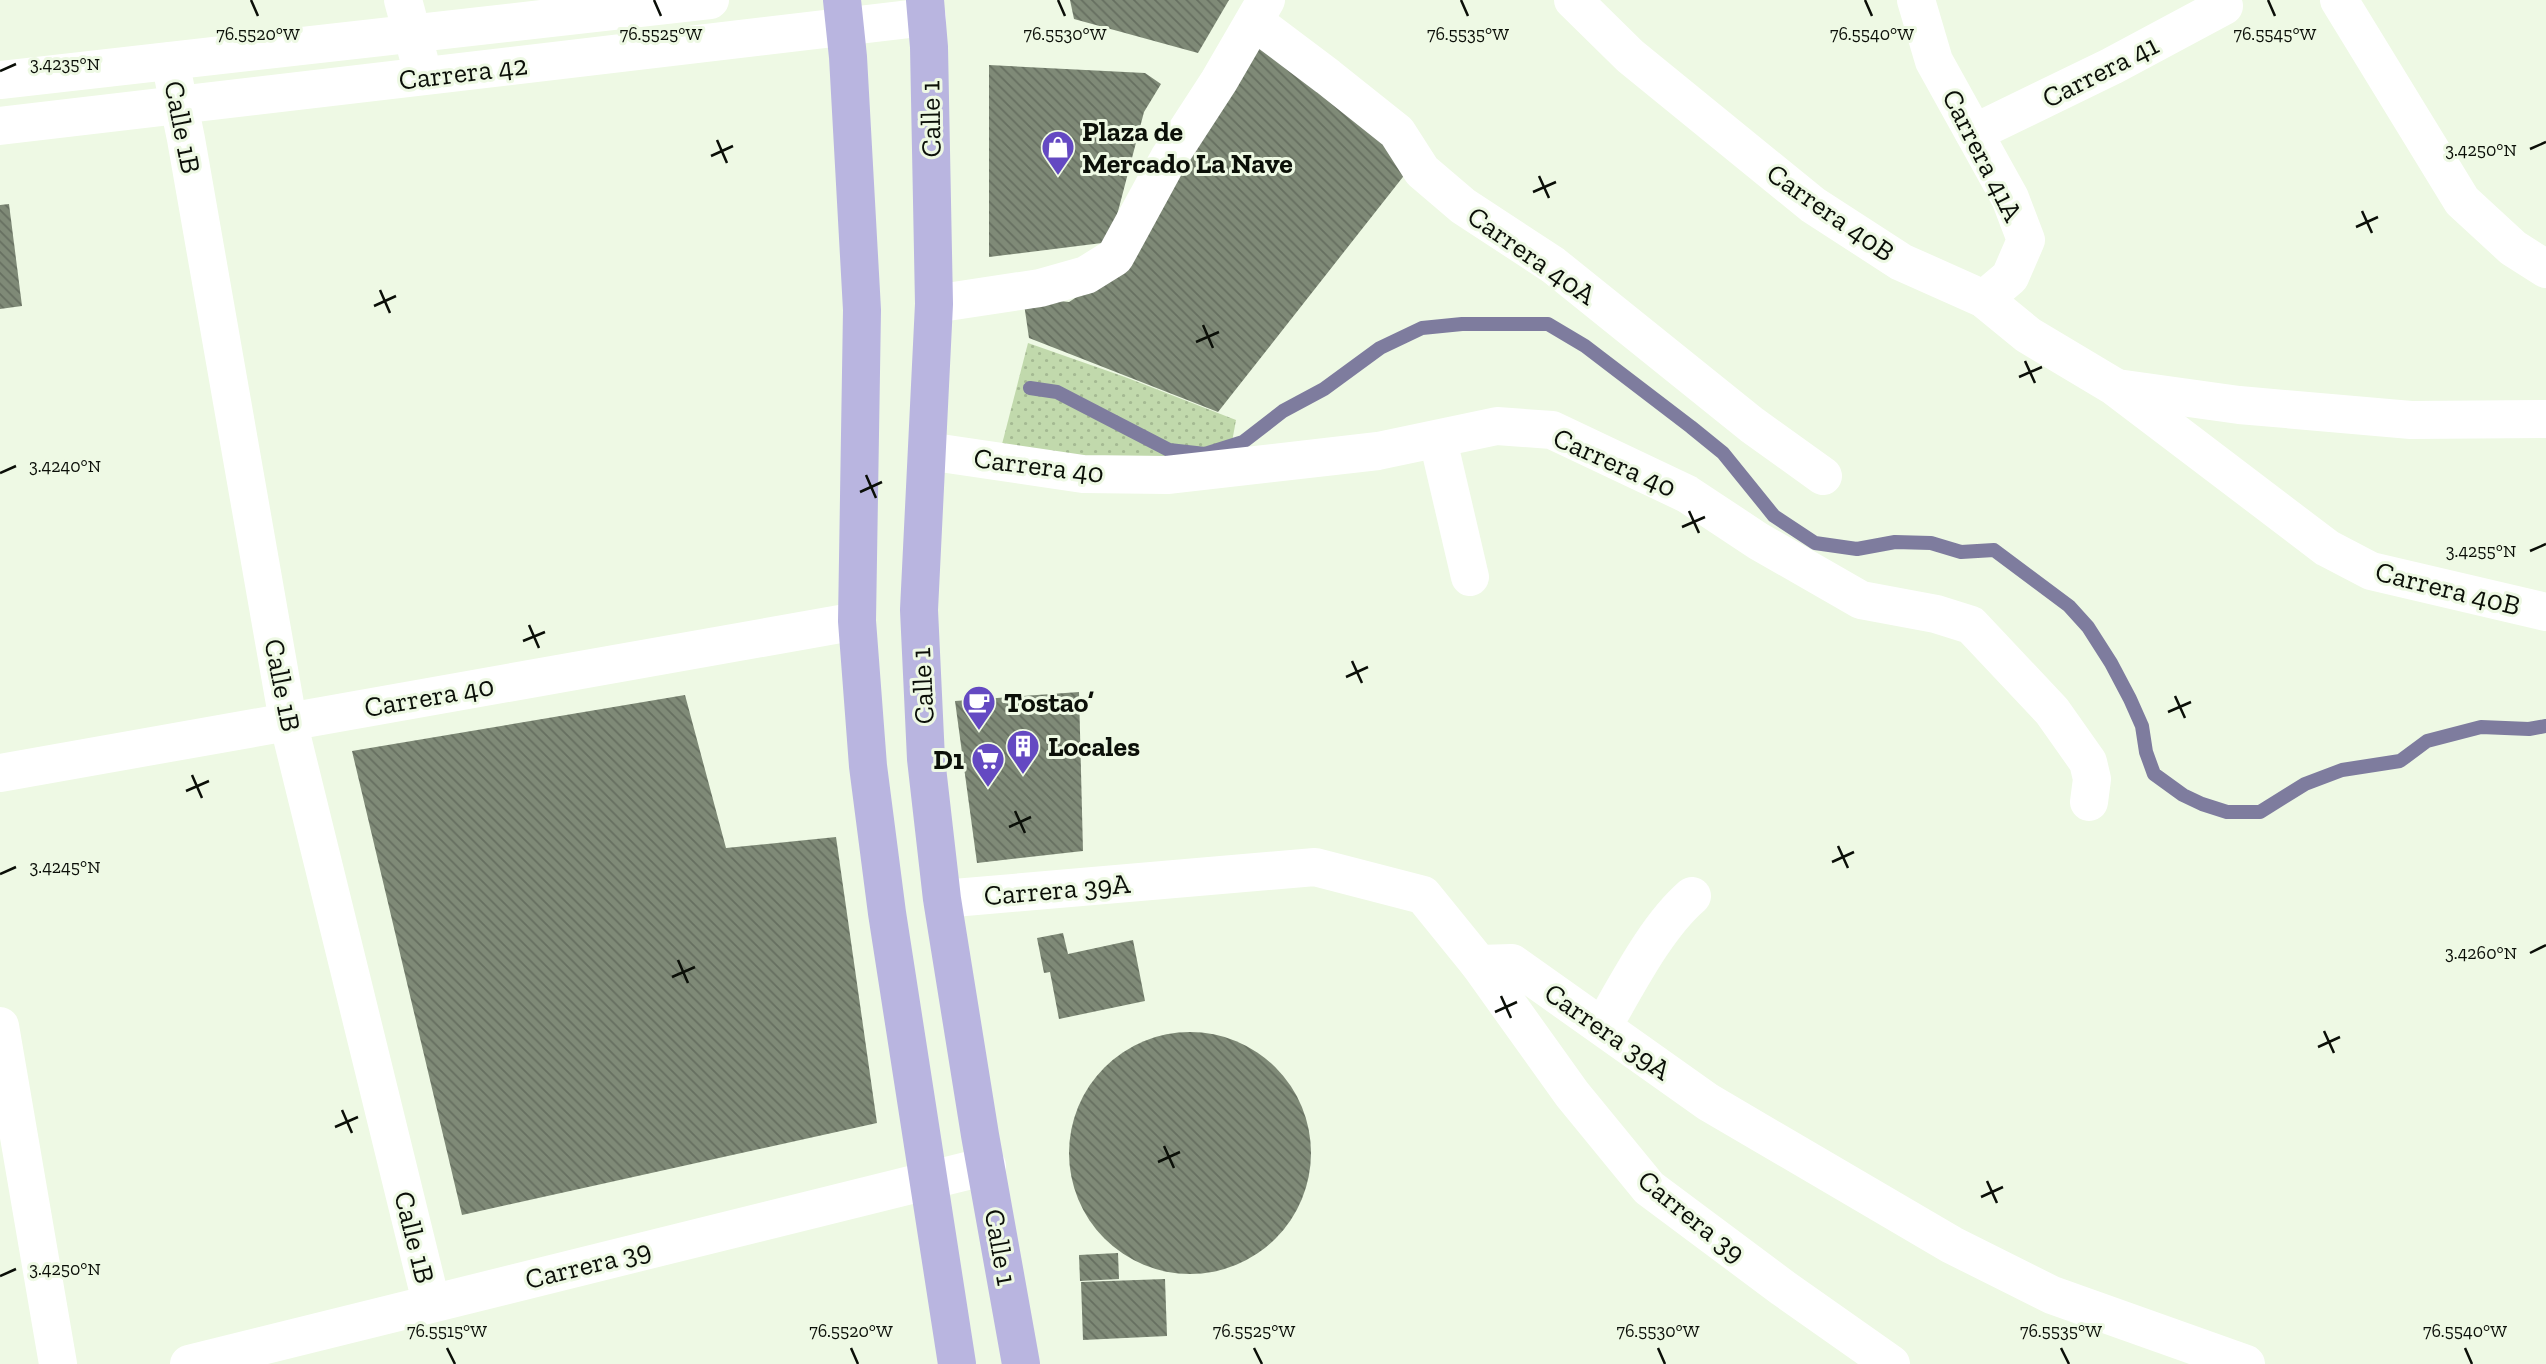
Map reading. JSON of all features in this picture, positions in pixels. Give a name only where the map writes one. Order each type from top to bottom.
[{"type":"main road","name":"Calle 1","points":[[926,8],[934,304],[919,610],[926,759],[942,899],[1021,1364]]},
{"type":"main road","name":"Calle 1","points":[[844,13],[862,310],[857,621],[868,766],[887,913],[957,1364]]},
{"type":"street","name":"Carrera 42","points":[[0,80],[170,61],[408,17],[710,0]]},
{"type":"street","name":"Carrera 40B","points":[[1573,0],[1630,56],[1813,205],[1901,262],[1984,299],[2028,335],[2115,387],[2327,548],[2371,571],[2546,612]]},
{"type":"street","name":"Carrera 41A","points":[[1916,0],[1934,61],[2010,198],[2026,240],[2010,277],[1984,299]]},
{"type":"street","points":[[2339,0],[2462,201],[2513,248],[2546,269]]},
{"type":"street","name":"Carrera 41","points":[[1974,134],[2112,66],[2224,6]]},
{"type":"street","name":"Carrera 42","points":[[0,126],[423,76],[844,13],[926,8]]},
{"type":"street","points":[[934,304],[1040,288],[1086,275],[1115,257],[1169,158],[1260,11]]},
{"type":"street","name":"Carrera 40A","points":[[1260,11],[1328,76],[1397,132],[1422,171],[1463,206],[1553,265],[1752,425],[1823,476]]},
{"type":"street","points":[[408,17],[423,76]]},
{"type":"street","name":"Calle 1B","points":[[170,61],[289,721],[431,1302]]},
{"type":"street","name":"Carrera 40B","points":[[2115,387],[2239,405],[2411,420],[2546,419]]},
{"type":"street","name":"Carrera 40","points":[[927,450],[1083,474],[1167,475],[1305,461],[1438,440],[1497,426],[1552,430],[1687,494],[1758,541],[1861,600],[1936,614],[1971,625],[2052,711],[2088,762],[2092,779],[2090,802]]},
{"type":"street","points":[[1438,440],[1470,577]]},
{"type":"street","name":"Carrera 40","points":[[0,773],[857,621]]},
{"type":"street","name":"Carrera 39A","points":[[942,899],[1315,867],[1423,895],[1479,964],[1512,963],[1708,1102],[1952,1245],[2052,1294],[2224,1361]]},
{"type":"street","points":[[1603,1026],[1676,909],[1692,896]]},
{"type":"street","name":"Carrera 39","points":[[1479,964],[1572,1094],[1649,1188],[1891,1364]]},
{"type":"street","points":[[0,1026],[58,1364]]},
{"type":"street","name":"Carrera 39","points":[[190,1364],[987,1166]]},
{"type":"green space","points":[[1028,343],[1236,420],[1228,464],[1000,452]]},
{"type":"building","points":[[1070,0],[1229,0],[1198,53],[1074,19]]},
{"type":"building","points":[[1262,34],[1410,168],[1218,412],[1029,338],[1023,297],[1069,302],[1123,267]]},
{"type":"building","name":"Plaza de Mercado La Nave","points":[[989,65],[1145,73],[1161,84],[1144,112],[1110,242],[989,257]]},
{"type":"building","points":[[9,204],[22,306],[0,309],[0,205]]},
{"type":"building","name":"Locales","points":[[1079,692],[1083,851],[977,863],[955,701]]},
{"type":"building","points":[[685,695],[726,848],[836,837],[877,1123],[462,1215],[352,751]]},
{"type":"building","points":[[1063,933],[1068,954],[1133,940],[1145,1001],[1059,1019],[1050,972],[1044,973],[1037,938]]},
{"type":"building","points":[[1190,1032],[1214,1034],[1236,1041],[1257,1052],[1276,1067],[1291,1086],[1302,1107],[1309,1129],[1309,1177],[1302,1199],[1291,1220],[1276,1239],[1257,1254],[1236,1265],[1214,1272],[1190,1274],[1166,1272],[1144,1265],[1123,1254],[1104,1239],[1089,1220],[1078,1199],[1071,1177],[1069,1153],[1071,1129],[1078,1107],[1089,1086],[1104,1067],[1123,1052],[1144,1041],[1166,1034]]},
{"type":"building","points":[[1118,1253],[1119,1279],[1080,1281],[1079,1255]]},
{"type":"building","points":[[1165,1279],[1167,1336],[1083,1340],[1081,1282]]},
{"type":"waterway","points":[[1030,388],[1057,392],[1169,450],[1205,454],[1243,442],[1283,411],[1324,389],[1380,348],[1422,328],[1462,324],[1548,324],[1585,346],[1723,453],[1774,516],[1815,543],[1857,549],[1895,542],[1931,543],[1961,552],[1994,550],[2069,606],[2088,627],[2130,699],[2142,726],[2146,752],[2154,774],[2183,795],[2202,804],[2227,812],[2260,812],[2305,784],[2342,770],[2400,761],[2427,741],[2481,727],[2529,729],[2546,726]]},
{"type":"place","name":"Plaza de Mercado La Nave","points":[[1058,177]]},
{"type":"place","name":"Tostao’","points":[[979,732]]},
{"type":"place","name":"Locales","points":[[1023,776]]},
{"type":"place","name":"D1","points":[[988,789]]}]
